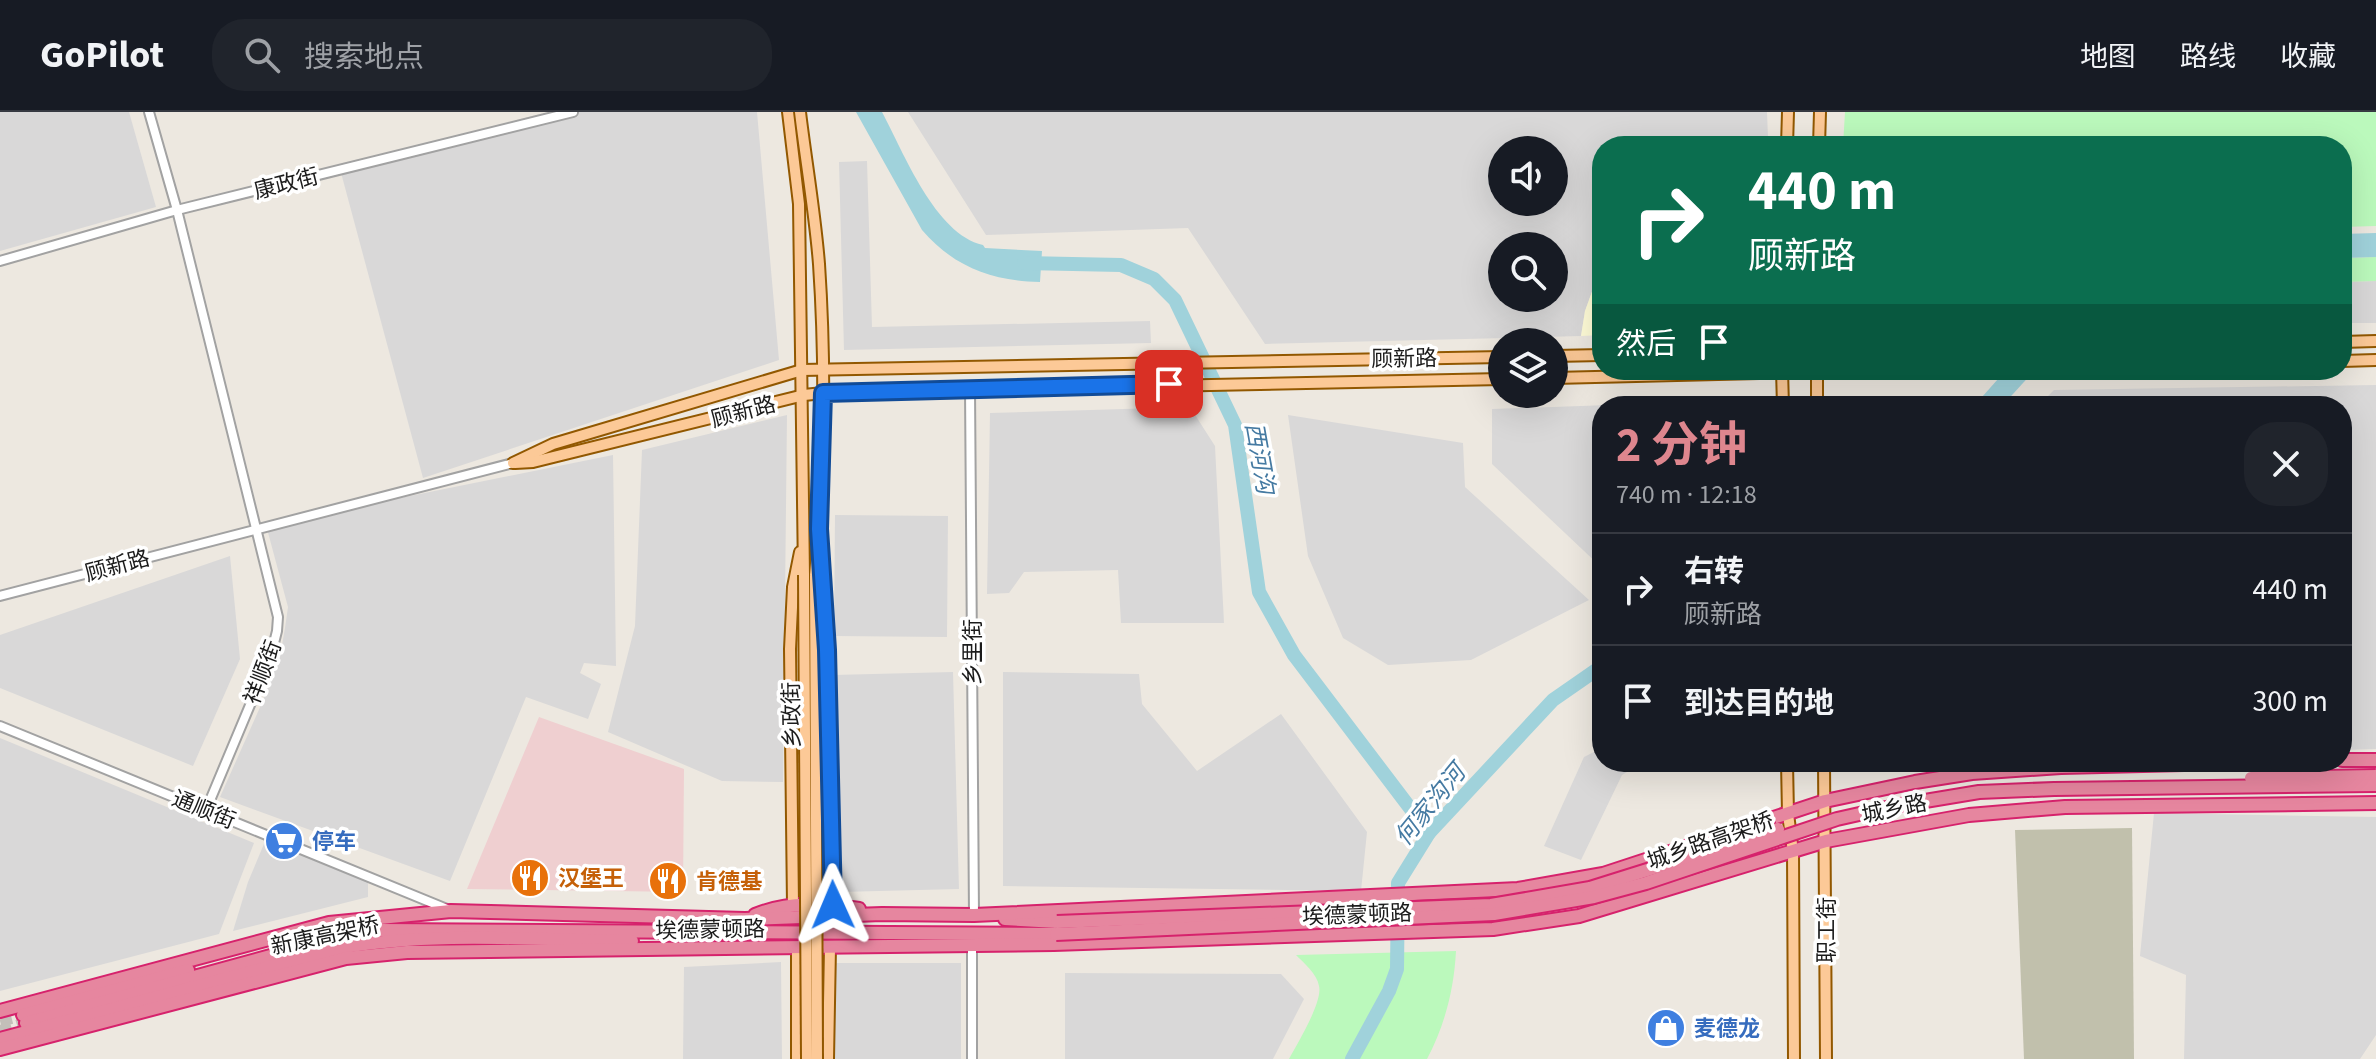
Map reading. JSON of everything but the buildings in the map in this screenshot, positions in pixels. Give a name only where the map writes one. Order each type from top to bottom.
[{"type":"highway","points":[[2352,760],[2376,760]]},
{"type":"highway","name":"城乡路","points":[[1788,814],[1825,801],[1987,772]]},
{"type":"highway","name":"城乡路高架桥","points":[[1057,928],[1491,905],[1590,888],[1834,812],[1893,798],[1972,786],[2071,781],[2376,776]]},
{"type":"highway","name":"城乡路高架桥","points":[[1057,928],[1494,914],[1594,897],[1646,883],[1837,819],[1979,792],[2376,785]]},
{"type":"highway","name":"城乡路","points":[[1432,932],[1493,929],[1579,916],[1826,841],[1969,815],[2065,807],[2376,803]]},
{"type":"highway","name":"埃德蒙顿路","points":[[0,1011],[329,923],[451,911],[745,919],[882,914],[974,915],[1518,889],[1603,874],[1788,814]]},
{"type":"highway","points":[[745,919],[771,908],[793,905],[833,905],[882,914]]},
{"type":"highway","name":"埃德蒙顿路","points":[[974,915],[1057,928]]},
{"type":"highway","name":"埃德蒙顿路","points":[[368,920],[24,1019],[340,937],[379,930],[797,941],[830,947],[976,938],[1057,928]]},
{"type":"highway","name":"埃德蒙顿路","points":[[0,1049],[346,958],[407,952],[976,938],[1036,944],[1432,932]]},
{"type":"highway","name":"新康高架桥","points":[[0,1039],[340,948],[375,942],[449,939],[797,941]]},
{"type":"main road","name":"乡政街","points":[[788,112],[799,204],[805,526],[810,576]]},
{"type":"main road","name":"乡政街","points":[[800,112],[819,264],[823,393],[819,529],[827,650],[833,905]]},
{"type":"main road","points":[[1787,136],[1788,112]]},
{"type":"main road","points":[[1819,136],[1820,112]]},
{"type":"main road","points":[[2352,342],[2376,341]]},
{"type":"main road","points":[[1568,356],[1592,355]]},
{"type":"main road","name":"顾新路","points":[[513,463],[553,444],[802,370],[1488,357]]},
{"type":"main road","points":[[2352,361],[2376,360]]},
{"type":"main road","points":[[1568,378],[1592,377]]},
{"type":"main road","name":"顾新路","points":[[513,463],[533,462],[804,395],[823,393],[1488,379]]},
{"type":"main road","name":"乡政街","points":[[793,905],[790,649],[793,587],[805,526]]},
{"type":"main road","name":"乡政街","points":[[810,576],[819,529]]},
{"type":"main road","points":[[807,1059],[810,576]]},
{"type":"main road","points":[[810,576],[817,1059]]},
{"type":"main road","name":"职工街","points":[[1787,772],[1793,852],[1794,1059]]},
{"type":"main road","name":"职工街","points":[[1824,772],[1826,1059]]},
{"type":"main road","points":[[797,941],[797,1059]]},
{"type":"main road","points":[[828,1059],[830,947]]},
{"type":"street","name":"祥顺街","points":[[149,112],[177,210],[275,606],[277,631],[271,655],[206,810]]},
{"type":"street","name":"康政街","points":[[0,261],[177,210],[573,112]]},
{"type":"street","name":"乡里街","points":[[970,389],[974,915]]},
{"type":"street","name":"顾新路","points":[[0,596],[513,463]]},
{"type":"street","name":"通顺街","points":[[0,726],[451,911]]},
{"type":"street","points":[[972,1059],[976,938]]},
{"type":"shaded area","points":[[0,112],[129,112],[156,207],[0,251]]},
{"type":"shaded area","points":[[574,112],[757,112],[779,360],[423,478],[340,169]]},
{"type":"shaded area","points":[[908,112],[1767,112],[1768,136],[1592,136],[1592,292],[1581,336],[1568,336],[1568,328],[1488,328],[1488,338],[1265,344],[1188,228],[986,235]]},
{"type":"shaded area","points":[[867,161],[872,327],[1150,321],[1151,343],[844,350],[839,162]]},
{"type":"shaded area","points":[[2376,281],[2376,323],[2352,323],[2352,282]]},
{"type":"shaded area","points":[[1592,292],[1592,335],[1581,336]]},
{"type":"shaded area","points":[[2376,385],[2376,749],[2352,750],[2352,396],[2048,396],[2054,390]]},
{"type":"shaded area","points":[[1592,406],[1592,559],[1492,464],[1492,409]]},
{"type":"shaded area","points":[[1190,407],[1215,446],[1224,623],[1121,623],[1118,570],[1024,572],[1009,593],[987,594],[990,413]]},
{"type":"shaded area","points":[[787,415],[783,782],[722,781],[608,732],[635,626],[642,450]]},
{"type":"shaded area","points":[[1288,415],[1463,443],[1465,487],[1589,600],[1471,660],[1388,665],[1343,638],[1308,556]]},
{"type":"shaded area","points":[[613,455],[616,666],[584,663],[580,673],[601,684],[588,719],[526,697],[450,881],[220,797],[261,705],[281,651],[285,628],[288,607],[266,525]]},
{"type":"shaded area","points":[[835,515],[948,516],[947,637],[834,636]]},
{"type":"shaded area","points":[[230,556],[240,659],[193,766],[0,688],[0,635]]},
{"type":"shaded area","points":[[953,672],[959,889],[839,892],[833,675]]},
{"type":"shaded area","points":[[1003,672],[1139,674],[1142,704],[1197,771],[1281,714],[1367,832],[1361,891],[1003,886]]},
{"type":"shaded area","points":[[539,717],[684,769],[683,892],[467,889]]},
{"type":"shaded area","points":[[0,738],[254,843],[219,934],[0,991]]},
{"type":"shaded area","points":[[1592,753],[1592,772],[1627,772],[1622,775],[1581,860],[1544,846],[1584,757]]},
{"type":"shaded area","points":[[2154,813],[2376,817],[2376,1035],[2360,1059],[2184,1059],[2186,975],[2140,956]]},
{"type":"shaded area","points":[[2132,828],[2134,1059],[2024,1059],[2015,830]]},
{"type":"shaded area","points":[[266,839],[368,878],[368,897],[233,931],[248,882]]},
{"type":"shaded area","points":[[781,962],[782,1059],[683,1059],[684,967]]},
{"type":"shaded area","points":[[834,963],[961,963],[961,1059],[834,1059]]},
{"type":"shaded area","points":[[1065,973],[1281,974],[1304,999],[1273,1059],[1065,1059]]},
{"type":"green space","points":[[1845,112],[2376,112],[2376,226],[2352,227],[2352,136],[1844,136]]},
{"type":"green space","points":[[2376,257],[2376,281],[2352,282],[2352,258]]},
{"type":"green space","points":[[1456,951],[1448,1006],[1427,1059],[1289,1059],[1308,1023],[1319,993],[1316,977],[1296,955]]},
{"type":"water","points":[[856,112],[882,112],[923,190],[950,225],[966,238],[985,248],[1042,251],[1040,282],[1006,279],[975,270],[934,243],[922,230]]},
{"type":"water","points":[[2376,233],[2376,257],[2352,258],[2352,234]]},
{"type":"water","points":[[1997,380],[2026,380],[2011,396],[1983,396]]},
{"type":"waterway","name":"西河沟","points":[[1024,263],[1121,265],[1154,279],[1175,300],[1235,425],[1259,592],[1294,655],[1429,833]]},
{"type":"waterway","name":"何家沟河","points":[[1352,1059],[1389,991],[1397,969],[1398,883],[1429,833],[1553,700],[1592,673]]},
{"type":"tunnel","points":[[0,1021],[23,1015]]},
{"type":"tunnel","points":[[0,1031],[26,1023]]},
{"type":"place","name":"停车","points":[[284,841]]},
{"type":"place","name":"汉堡王","points":[[530,878]]},
{"type":"place","name":"肯德基","points":[[668,881]]},
{"type":"place","name":"麦德龙","points":[[1666,1028]]},
{"type":"route","points":[[833,905],[827,650],[819,529],[823,393],[1169,384]]}]
